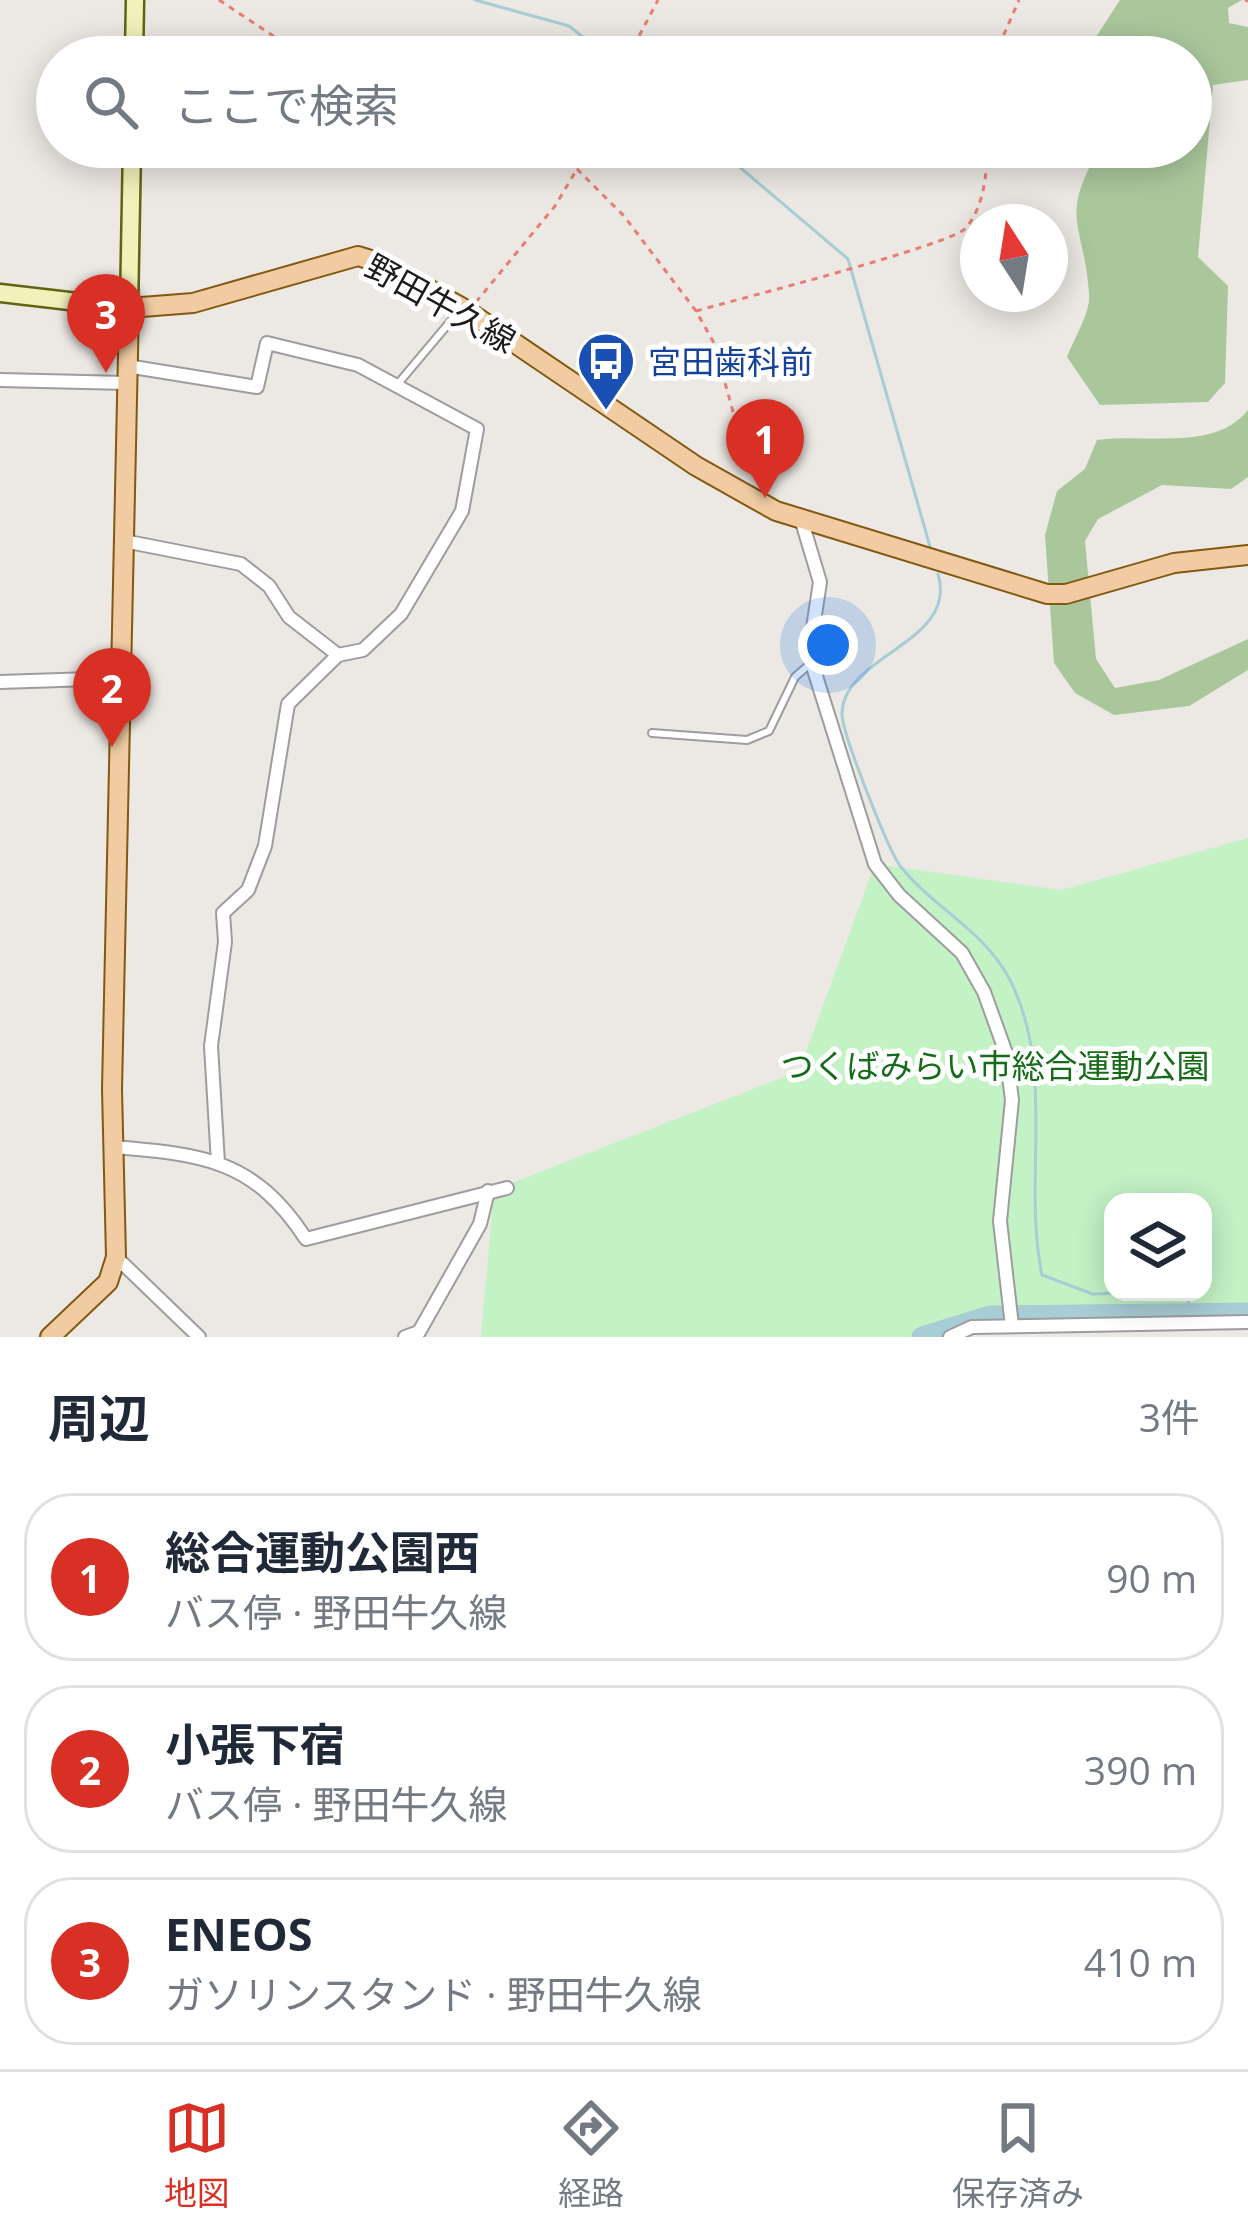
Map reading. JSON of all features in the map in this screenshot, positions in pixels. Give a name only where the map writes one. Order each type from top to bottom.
[{"type":"main road","points":[[134,36],[135,0]]},
{"type":"main road","points":[[50,1337],[108,1282],[116,1257],[112,1147],[132,168]]},
{"type":"main road","name":"野田牛久線","points":[[129,308],[193,303],[358,256],[384,264],[466,310],[697,466],[802,522],[1047,594],[1066,594],[1201,558],[1248,554]]},
{"type":"main road","points":[[0,293],[129,308]]},
{"type":"street","points":[[0,380],[127,374],[257,387],[267,344],[358,365],[477,429],[462,512],[401,614],[363,650],[338,655],[288,704],[265,846],[248,890],[223,913],[225,941],[211,1046],[218,1163]]},
{"type":"street","points":[[802,522],[820,582],[812,662],[875,865],[899,895],[962,953],[984,992],[1006,1053],[1012,1100],[1000,1221],[1012,1325]]},
{"type":"street","points":[[124,541],[241,564],[269,586],[289,616],[338,655]]},
{"type":"street","points":[[0,682],[122,678]]},
{"type":"street","points":[[112,1147],[218,1163],[250,1174],[290,1214],[306,1239],[507,1188]]},
{"type":"street","points":[[405,1337],[419,1332],[480,1224],[488,1191]]},
{"type":"street","points":[[116,1257],[199,1337]]},
{"type":"street","points":[[950,1337],[972,1327],[1124,1331],[1248,1322]]},
{"type":"lane","points":[[396,386],[466,310]]},
{"type":"lane","points":[[652,733],[747,740],[769,730],[795,677],[812,662]]},
{"type":"path","points":[[219,0],[273,36]]},
{"type":"path","points":[[639,36],[658,0]]},
{"type":"path","points":[[1003,36],[1019,0]]},
{"type":"path","points":[[697,310],[874,257],[929,247],[964,230],[982,196],[985,168]]},
{"type":"path","points":[[466,310],[555,206],[577,169],[624,215],[697,310],[714,343],[740,437],[769,484],[776,512]]},
{"type":"green space","points":[[1120,0],[1242,0],[1228,8],[1229,23],[1248,27],[1248,80],[1213,85],[1212,96],[1212,36],[1097,36]]},
{"type":"green space","points":[[1089,168],[1206,168],[1198,257],[1228,286],[1225,383],[1208,402],[1100,405],[1067,357],[1089,301],[1077,221]]},
{"type":"green space","points":[[1248,410],[1248,477],[1231,489],[1162,485],[1098,519],[1085,541],[1096,659],[1115,688],[1159,680],[1248,639],[1248,670],[1189,706],[1114,715],[1075,693],[1054,663],[1045,535],[1057,491],[1085,469],[1097,440],[1199,436],[1234,423]]},
{"type":"green space","name":"つくばみらい市総合運動公園","points":[[1248,838],[1248,1317],[970,1321],[933,1337],[481,1337],[494,1190],[799,1071],[875,864],[1061,890]]},
{"type":"waterway","points":[[475,0],[569,26],[582,36]]},
{"type":"waterway","points":[[741,168],[848,259],[931,550]]},
{"type":"waterway","points":[[938,574],[940,597],[932,617],[860,677],[847,694],[842,714],[877,817],[901,867],[986,946],[1009,978],[1023,1013],[1035,1087],[1035,1201],[1042,1275],[1104,1294]]},
{"type":"waterway","points":[[1188,1320],[1189,1301]]},
{"type":"waterway","points":[[922,1337],[990,1316],[1248,1313]]},
{"type":"place","name":"ENEOS","points":[[106,373]]},
{"type":"place","name":"宮田歯科前","points":[[606,412]]},
{"type":"place","name":"総合運動公園西","points":[[765,498]]},
{"type":"place","name":"小張下宿","points":[[112,747]]}]
